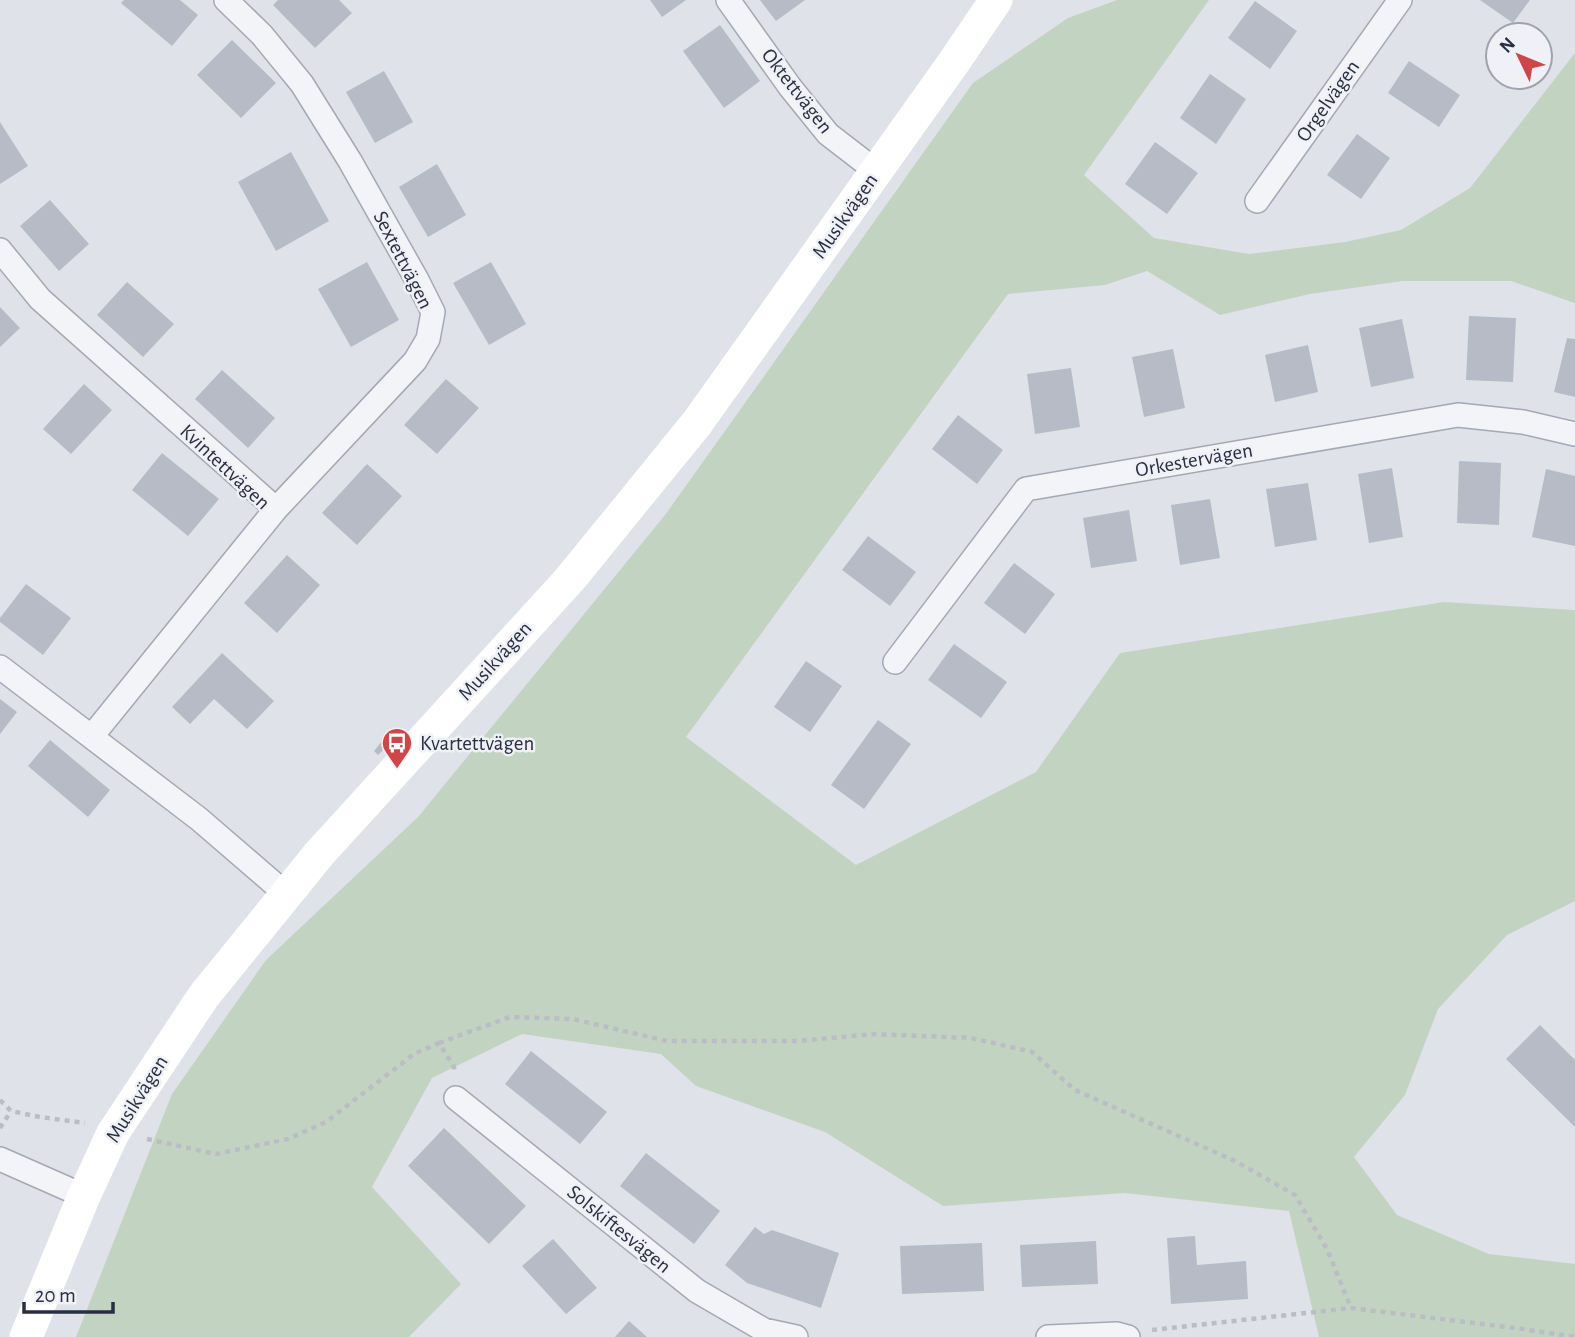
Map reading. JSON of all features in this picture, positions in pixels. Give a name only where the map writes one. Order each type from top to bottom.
[{"type":"street","name":"Sextettvägen","points":[[226,0],[262,35],[302,84],[350,161],[433,312],[428,339],[415,361],[276,509]]},
{"type":"street","name":"Oktettvägen","points":[[728,0],[790,88],[828,134],[876,171]]},
{"type":"street","name":"Musikvägen","points":[[26,1337],[113,1133],[203,998],[319,855],[570,579],[697,423],[996,0]]},
{"type":"street","name":"Orgelvägen","points":[[1257,201],[1400,0]]},
{"type":"street","name":"Kvintettvägen","points":[[0,250],[40,299],[276,509],[92,736]]},
{"type":"street","name":"Orkestervägen","points":[[895,662],[1026,489],[1458,415],[1523,422],[1575,434]]},
{"type":"street","points":[[0,667],[199,819],[286,894]]},
{"type":"street","name":"Solskiftesvägen","points":[[456,1098],[697,1291],[764,1330],[796,1337]]},
{"type":"street","points":[[0,1159],[84,1196]]},
{"type":"street","points":[[1048,1337],[1122,1336]]},
{"type":"path","points":[[143,1138],[216,1154],[288,1139],[326,1122],[414,1054],[510,1017],[573,1019],[667,1041],[797,1041],[874,1034],[971,1038],[1032,1052],[1075,1090],[1235,1161],[1295,1195],[1327,1248],[1351,1308]]},
{"type":"path","points":[[439,1044],[454,1067],[456,1098]]},
{"type":"path","points":[[0,1100],[11,1111],[88,1123]]},
{"type":"path","points":[[0,1128],[11,1111]]},
{"type":"path","points":[[1122,1336],[1351,1308],[1575,1337]]},
{"type":"green space","points":[[1117,0],[1209,0],[1084,175],[1154,238],[1249,254],[1345,242],[1401,230],[1470,188],[1545,91],[1554,91],[1554,80],[1575,53],[1575,303],[1511,281],[1403,281],[1310,294],[1220,315],[1147,271],[1105,285],[1008,294],[686,737],[856,865],[1036,772],[1120,653],[1444,602],[1575,610],[1575,901],[1507,935],[1438,1009],[1405,1095],[1354,1157],[1397,1215],[1489,1254],[1575,1264],[1575,1337],[1319,1337],[1289,1211],[1125,1193],[943,1206],[825,1132],[696,1086],[661,1054],[522,1034],[432,1078],[372,1187],[461,1284],[409,1337],[76,1337],[172,1094],[266,960],[418,817],[665,515],[973,83],[1068,18]]},
{"type":"building","points":[[124,0],[180,0],[198,15],[172,46],[121,3]]},
{"type":"building","points":[[278,0],[339,0],[352,13],[315,48],[273,5]]},
{"type":"building","points":[[650,0],[686,0],[662,17]]},
{"type":"building","points":[[760,0],[805,0],[776,21]]},
{"type":"building","points":[[1480,0],[1530,0],[1514,21],[1510,21]]},
{"type":"building","points":[[1255,1],[1297,31],[1270,69],[1228,38]]},
{"type":"building","points":[[720,25],[760,81],[724,108],[683,51]]},
{"type":"building","points":[[232,40],[276,83],[241,118],[197,75]]},
{"type":"building","points":[[1409,61],[1460,95],[1439,127],[1388,93]]},
{"type":"building","points":[[384,71],[413,122],[375,143],[346,92]]},
{"type":"building","points":[[1210,74],[1246,99],[1216,144],[1180,118]]},
{"type":"building","points":[[0,122],[28,166],[0,184]]},
{"type":"building","points":[[1357,134],[1390,158],[1361,199],[1327,175]]},
{"type":"building","points":[[1155,142],[1198,173],[1167,214],[1125,184]]},
{"type":"building","points":[[291,152],[329,221],[276,251],[238,182]]},
{"type":"building","points":[[437,164],[466,215],[428,237],[399,187]]},
{"type":"building","points":[[50,200],[89,244],[59,271],[20,226]]},
{"type":"building","points":[[367,262],[399,320],[351,347],[318,289]]},
{"type":"building","points":[[491,262],[526,324],[489,345],[453,283]]},
{"type":"building","points":[[127,282],[174,324],[143,357],[97,315]]},
{"type":"building","points":[[0,307],[20,328],[0,347]]},
{"type":"building","points":[[1469,316],[1516,318],[1513,382],[1466,380]]},
{"type":"building","points":[[1402,319],[1414,378],[1371,387],[1359,328]]},
{"type":"building","points":[[1567,338],[1575,339],[1575,397],[1554,392]]},
{"type":"building","points":[[1308,345],[1318,392],[1275,402],[1265,355]]},
{"type":"building","points":[[1173,349],[1185,408],[1144,417],[1132,357]]},
{"type":"building","points":[[1071,368],[1080,427],[1035,434],[1027,374]]},
{"type":"building","points":[[222,370],[275,418],[248,448],[195,399]]},
{"type":"building","points":[[446,379],[479,408],[437,454],[404,425]]},
{"type":"building","points":[[84,384],[112,410],[71,454],[43,429]]},
{"type":"building","points":[[958,415],[1003,450],[977,484],[932,449]]},
{"type":"building","points":[[162,453],[219,499],[188,536],[132,490]]},
{"type":"building","points":[[1459,461],[1501,463],[1499,525],[1457,523]]},
{"type":"building","points":[[367,464],[402,496],[357,545],[322,513]]},
{"type":"building","points":[[1392,468],[1403,537],[1369,543],[1358,474]]},
{"type":"building","points":[[1546,469],[1575,476],[1575,546],[1532,537]]},
{"type":"building","points":[[1308,483],[1317,540],[1275,547],[1266,489]]},
{"type":"building","points":[[1210,499],[1220,558],[1180,565],[1171,505]]},
{"type":"building","points":[[1129,510],[1137,561],[1091,568],[1083,518]]},
{"type":"building","points":[[868,536],[916,572],[890,606],[842,570]]},
{"type":"building","points":[[287,555],[320,585],[277,633],[244,603]]},
{"type":"building","points":[[1014,563],[1055,594],[1025,634],[984,603]]},
{"type":"building","points":[[26,584],[71,618],[43,655],[0,622],[0,618]]},
{"type":"building","points":[[954,644],[1007,682],[981,718],[928,680]]},
{"type":"building","points":[[222,653],[274,701],[247,729],[214,699],[190,724],[172,707]]},
{"type":"building","points":[[806,661],[842,686],[810,732],[774,707]]},
{"type":"building","points":[[0,699],[17,712],[0,734]]},
{"type":"building","points":[[878,720],[911,744],[864,809],[831,785]]},
{"type":"building","points":[[50,740],[110,790],[88,817],[28,766]]},
{"type":"building","points":[[382,741],[387,746],[378,755],[374,751]]},
{"type":"building","points":[[1540,1025],[1575,1060],[1575,1127],[1506,1059]]},
{"type":"building","points":[[531,1051],[607,1112],[580,1144],[505,1084]]},
{"type":"building","points":[[444,1128],[526,1206],[489,1244],[408,1166]]},
{"type":"building","points":[[646,1153],[720,1211],[694,1244],[620,1186]]},
{"type":"building","points":[[755,1227],[764,1234],[772,1230],[839,1253],[821,1308],[747,1283],[725,1265]]},
{"type":"building","points":[[1195,1236],[1197,1265],[1246,1261],[1248,1299],[1171,1304],[1167,1238]]},
{"type":"building","points":[[553,1239],[597,1288],[566,1314],[522,1266]]},
{"type":"building","points":[[1096,1241],[1098,1284],[1022,1287],[1020,1245]]},
{"type":"building","points":[[982,1243],[984,1291],[902,1294],[900,1246]]},
{"type":"building","points":[[629,1321],[647,1337],[615,1337]]},
{"type":"place","name":"Kvartettvägen","points":[[397,770]]}]
